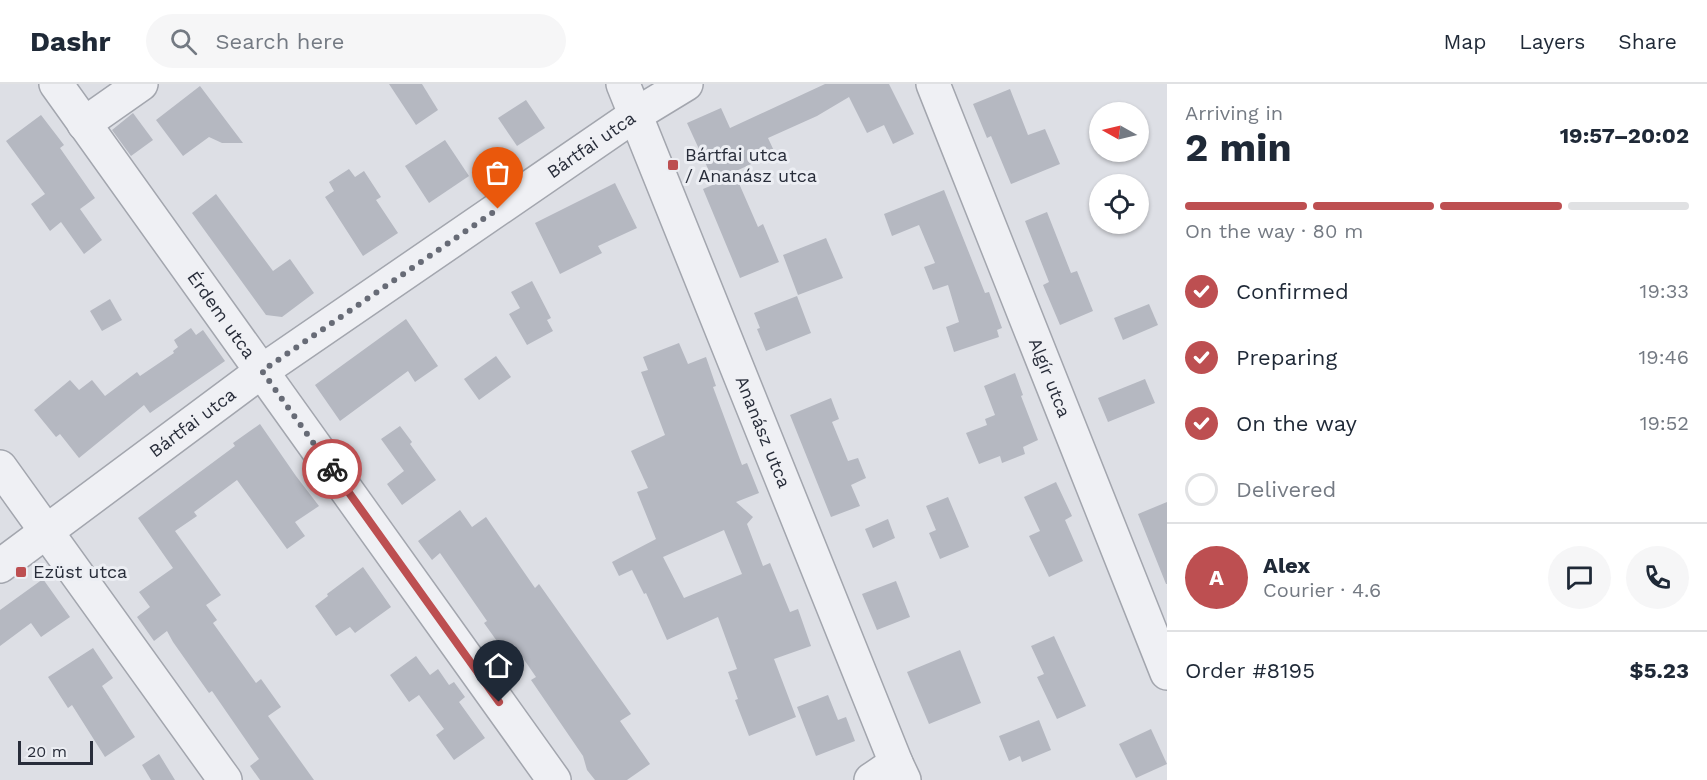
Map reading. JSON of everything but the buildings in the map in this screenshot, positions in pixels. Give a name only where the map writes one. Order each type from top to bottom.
[{"type":"street","name":"Érdem utca","points":[[57,84],[554,780]]},
{"type":"street","points":[[84,124],[141,84]]},
{"type":"street","name":"Ananász utca","points":[[623,84],[890,774]]},
{"type":"street","name":"Bártfai utca","points":[[0,566],[262,371],[635,115],[686,84]]},
{"type":"street","name":"Algír utca","points":[[933,84],[1167,673]]},
{"type":"street","points":[[0,467],[225,780]]},
{"type":"way so far","points":[[332,469],[262,371],[498,209]]},
{"type":"place","name":"Bártfai utca / Ananász utca","points":[[673,165]]},
{"type":"place","name":"Ezüst utca","points":[[21,572]]},
{"type":"route","points":[[332,469],[499,702]]}]
